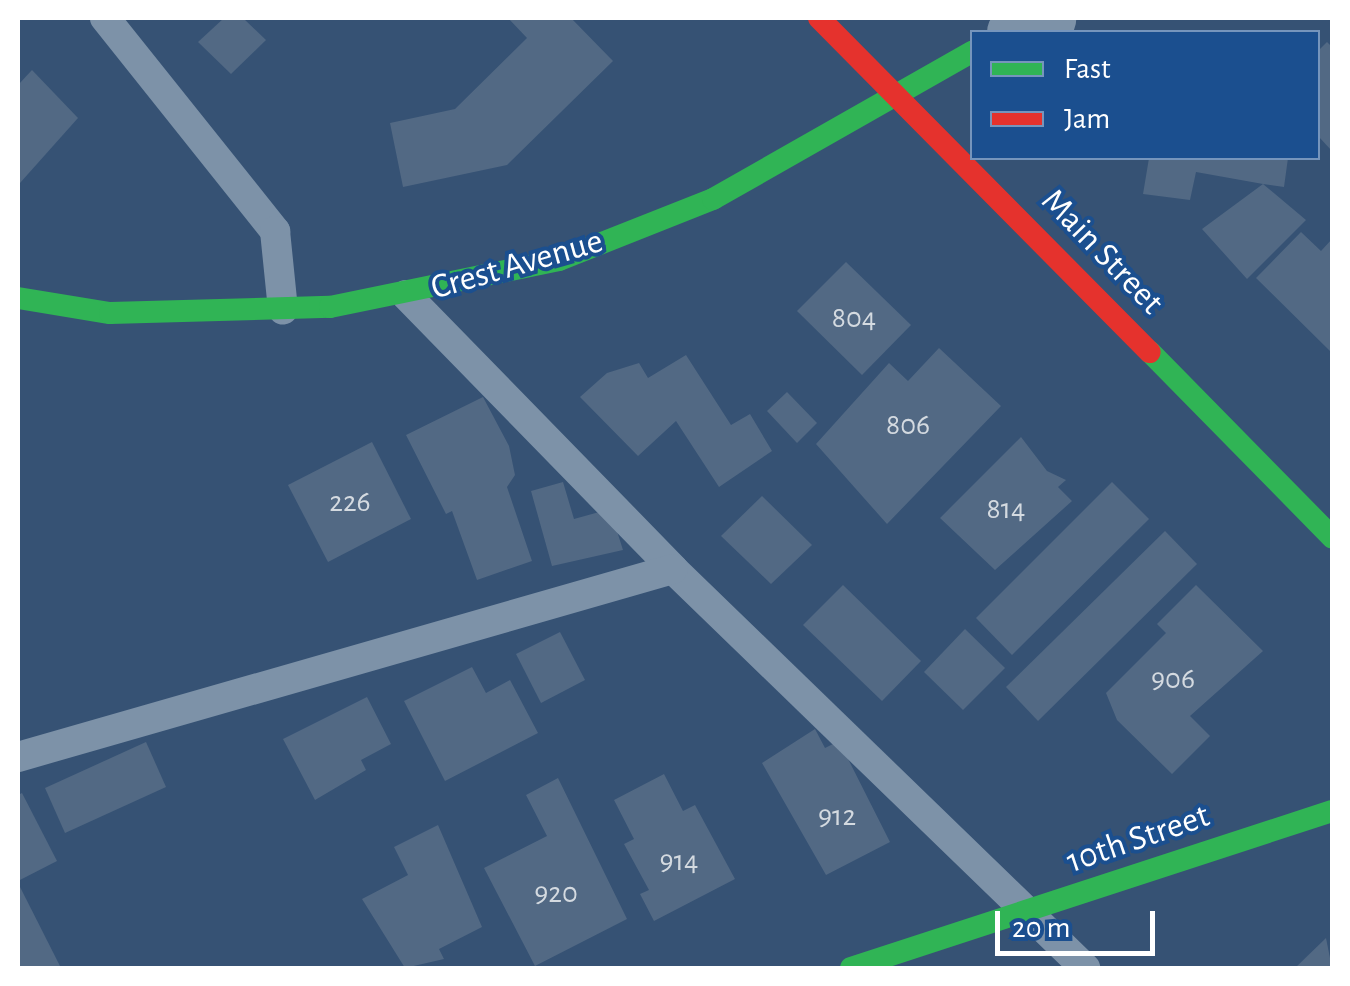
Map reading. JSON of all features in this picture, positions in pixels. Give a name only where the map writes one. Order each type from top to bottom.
[{"type":"street","name":"Main Street","points":[[819,18],[899,94],[1332,537]]},
{"type":"street","points":[[1019,30],[1048,18]]},
{"type":"street","name":"Crest Avenue","points":[[18,298],[110,313],[283,310],[406,295],[558,260],[696,206],[970,53]]},
{"type":"street","name":"10th Street","points":[[851,968],[1332,811]]},
{"type":"lane","points":[[105,18],[275,232],[283,310]]},
{"type":"lane","points":[[406,295],[673,569],[1084,968]]},
{"type":"lane","points":[[18,758],[673,569]]},
{"type":"building","points":[[224,18],[243,18],[266,40],[231,74],[198,42]]},
{"type":"building","points":[[508,18],[571,18],[613,61],[507,165],[403,187],[390,123],[455,109],[527,38]]},
{"type":"building","points":[[1327,42],[1332,47],[1332,151],[1320,138],[1320,49]]},
{"type":"building","points":[[32,70],[78,118],[20,183],[18,85]]},
{"type":"building","points":[[1149,160],[1288,160],[1284,187],[1196,172],[1190,200],[1143,194]]},
{"type":"building","points":[[1263,184],[1306,220],[1247,279],[1202,229]]},
{"type":"building","points":[[1301,232],[1321,251],[1332,239],[1332,353],[1256,278]]},
{"type":"building","points":[[846,262],[911,325],[862,375],[797,311]]},
{"type":"building","points":[[939,348],[1001,406],[887,524],[816,444],[889,363],[908,381]]},
{"type":"building","points":[[686,355],[731,425],[750,414],[772,451],[719,487],[676,421],[638,456],[580,397],[607,373],[639,363],[648,378]]},
{"type":"building","points":[[787,392],[817,423],[797,443],[767,411]]},
{"type":"building","points":[[483,397],[509,446],[515,475],[507,487],[532,561],[477,580],[452,511],[446,514],[406,435]]},
{"type":"building","points":[[1021,437],[1047,471],[1066,480],[1058,487],[1072,501],[995,570],[940,518]]},
{"type":"building","points":[[372,442],[411,519],[328,562],[288,485]]},
{"type":"building","points":[[563,482],[574,519],[610,509],[623,550],[552,566],[531,491]]},
{"type":"building","points":[[1112,482],[1149,519],[1012,655],[976,618]]},
{"type":"building","points":[[762,496],[812,545],[771,584],[721,536]]},
{"type":"building","points":[[1165,531],[1197,564],[1038,721],[1006,687]]},
{"type":"building","points":[[843,585],[921,661],[882,701],[803,625]]},
{"type":"building","points":[[1196,585],[1263,651],[1190,716],[1210,736],[1172,774],[1117,720],[1106,693],[1166,633],[1157,624]]},
{"type":"building","points":[[965,629],[1005,668],[963,710],[924,672]]},
{"type":"building","points":[[560,632],[585,680],[541,703],[516,654]]},
{"type":"building","points":[[472,667],[486,693],[510,680],[538,733],[445,781],[404,701]]},
{"type":"building","points":[[367,697],[391,744],[361,760],[366,770],[315,800],[283,739]]},
{"type":"building","points":[[815,729],[825,748],[839,741],[890,842],[826,875],[762,763]]},
{"type":"building","points":[[146,742],[166,787],[65,833],[45,788]]},
{"type":"building","points":[[664,774],[683,811],[695,805],[735,879],[654,921],[640,894],[649,890],[624,844],[634,839],[614,800]]},
{"type":"building","points":[[558,778],[627,919],[535,966],[484,868],[547,836],[526,795]]},
{"type":"building","points":[[22,793],[57,861],[18,881],[18,795]]},
{"type":"building","points":[[438,825],[482,927],[439,949],[444,959],[405,968],[362,899],[408,875],[394,847]]},
{"type":"building","points":[[18,883],[61,968],[18,968]]},
{"type":"building","points":[[1326,938],[1332,968],[1295,968]]},
{"type":"traffic: fast","points":[[18,298],[110,313],[330,307],[559,260],[713,199],[970,53]]},
{"type":"traffic: fast","points":[[1150,352],[1332,537]]},
{"type":"traffic: fast","points":[[851,968],[1332,811]]},
{"type":"traffic: jam","points":[[819,18],[1150,352]]}]
